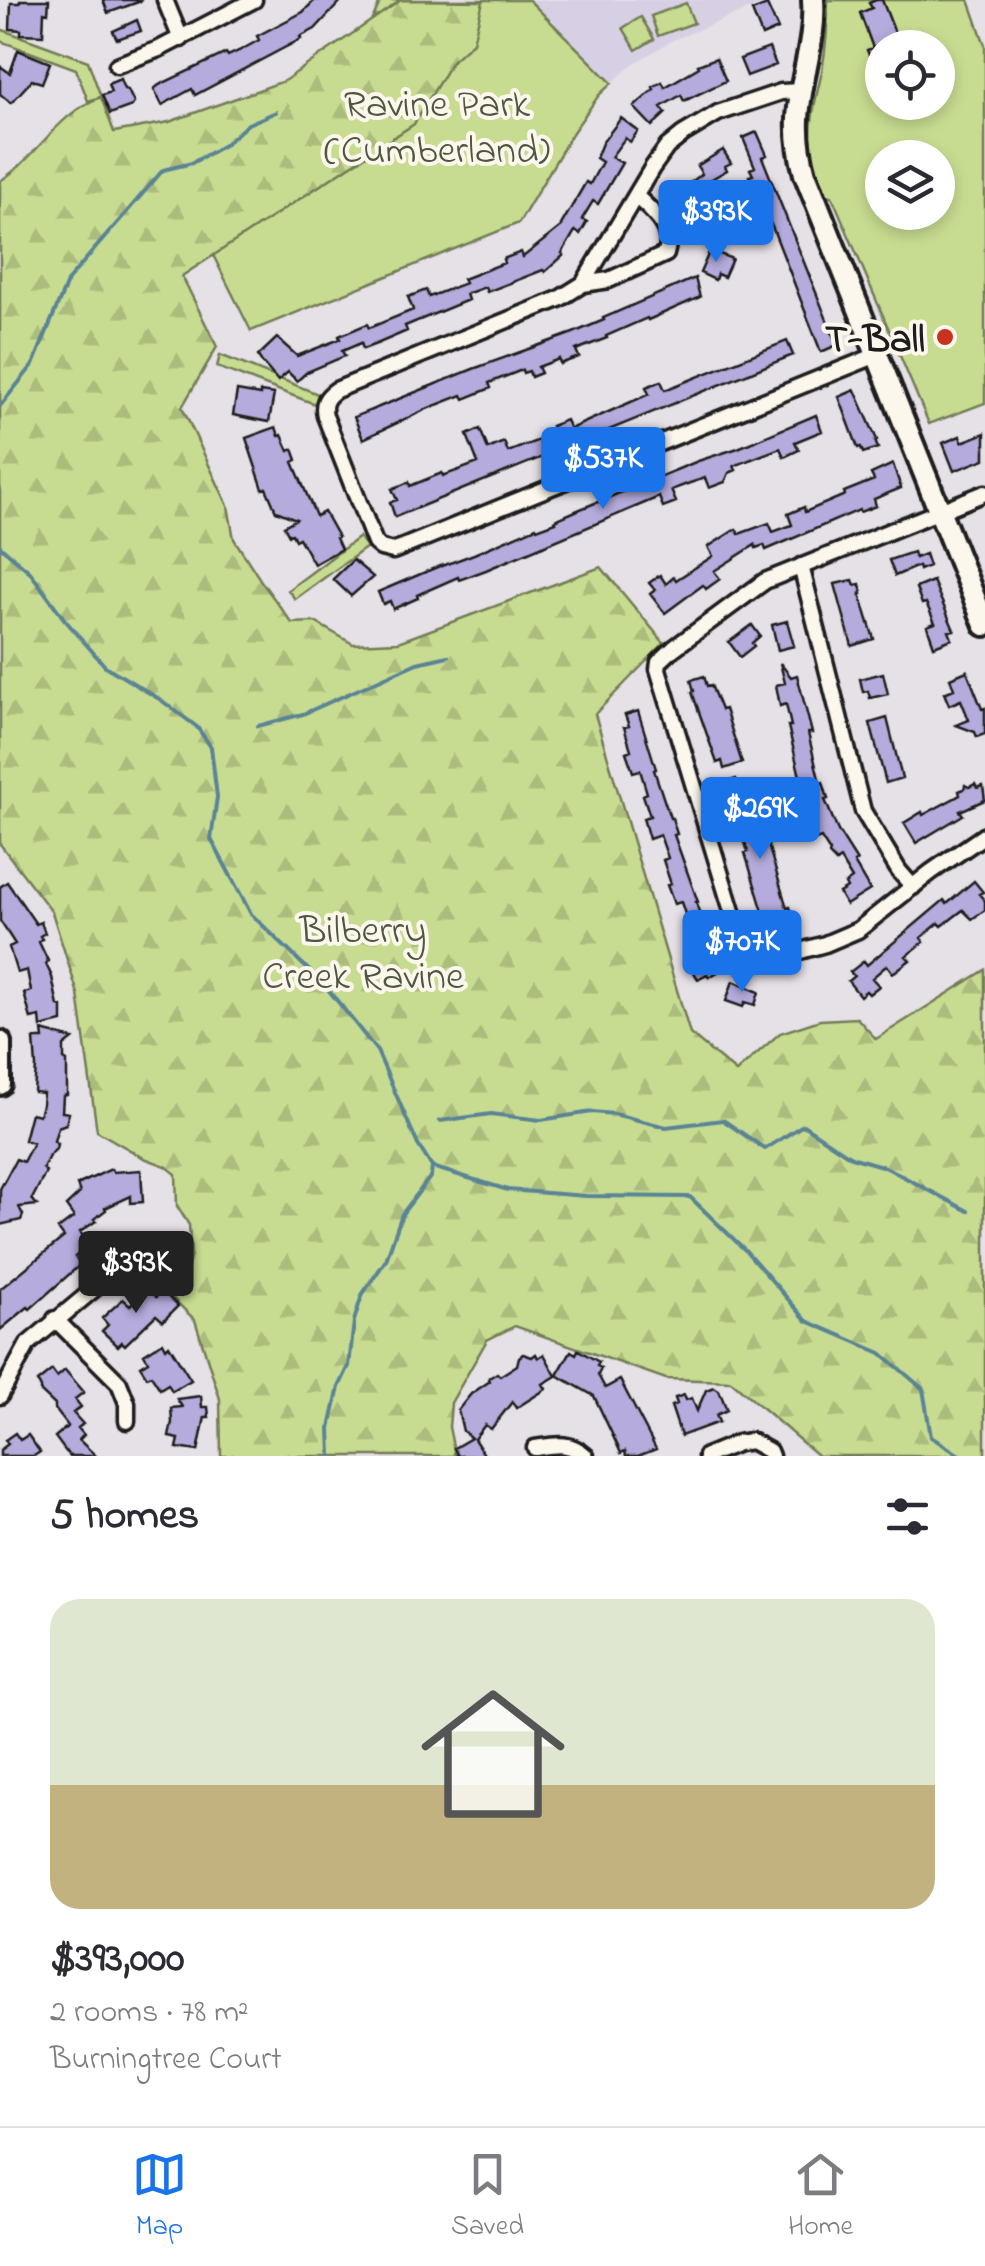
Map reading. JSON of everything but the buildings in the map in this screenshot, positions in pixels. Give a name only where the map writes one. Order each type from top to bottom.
[{"type":"street","points":[[165,0],[181,39]]},
{"type":"street","points":[[117,64],[181,39],[254,0]]},
{"type":"street","points":[[814,0],[798,140],[805,174],[985,625]]},
{"type":"street","points":[[583,284],[668,148],[699,122],[718,113],[781,92],[802,91]]},
{"type":"street","points":[[636,196],[668,234],[666,254],[609,280],[583,284],[559,299],[328,395],[325,416],[372,536],[381,548],[392,551],[404,547],[877,355]]},
{"type":"street","points":[[985,493],[765,581],[674,648],[658,669],[740,934],[751,955],[758,958],[790,954],[858,930],[985,835]]},
{"type":"street","points":[[801,566],[863,811],[912,887]]},
{"type":"street","points":[[0,1042],[0,1084]]},
{"type":"street","points":[[0,1396],[28,1344],[117,1270],[134,1246]]},
{"type":"street","points":[[56,1319],[119,1384],[127,1403],[126,1420]]},
{"type":"street","points":[[706,1456],[752,1441],[769,1450],[771,1456]]},
{"type":"street","points":[[535,1448],[562,1444],[577,1447],[586,1456]]},
{"type":"shaded area","points":[[529,0],[772,0],[673,40],[633,64],[612,83]]},
{"type":"green space","name":"Ravine Park (Cumberland)","points":[[381,0],[529,0],[612,83],[573,132],[519,223],[251,331],[160,149],[333,59],[372,20]]},
{"type":"green space","name":"Bilberry Creek Ravine","points":[[401,0],[483,1],[473,42],[452,61],[414,124],[182,276],[217,347],[182,407],[228,506],[234,539],[292,623],[315,622],[353,644],[398,642],[601,567],[664,643],[595,714],[690,1034],[736,1072],[780,1033],[820,1020],[857,1018],[876,1039],[985,970],[985,1456],[818,1456],[731,1381],[666,1379],[515,1326],[487,1340],[451,1403],[449,1427],[455,1456],[221,1456],[220,1399],[195,1320],[153,1279],[161,1271],[183,1287],[191,1254],[189,1225],[177,1206],[176,1174],[97,1131],[78,994],[52,912],[0,844],[0,181],[72,114],[101,97],[114,132],[169,122],[284,81]]},
{"type":"green space","points":[[828,0],[969,0],[985,45],[985,403],[929,424],[832,196],[826,195],[812,155],[812,124]]},
{"type":"green space","points":[[686,3],[694,23],[658,36],[651,16]]},
{"type":"green space","points":[[641,17],[654,39],[636,50],[623,28]]},
{"type":"green space","points":[[0,29],[88,61],[101,97],[88,101],[76,69],[0,41]]},
{"type":"green space","points":[[220,355],[318,394],[315,404],[217,367]]},
{"type":"green space","points":[[359,537],[367,547],[295,599],[288,590]]},
{"type":"waterway","points":[[0,406],[33,365],[68,280],[163,170],[192,163],[224,145],[248,124],[276,112]]},
{"type":"waterway","points":[[0,546],[30,572],[105,666],[197,727],[211,747],[217,797],[211,839],[251,914],[327,988],[377,1051],[418,1145],[432,1167],[508,1190],[690,1197],[746,1251],[807,1321],[881,1353],[923,1389],[931,1437],[961,1456]]},
{"type":"waterway","points":[[258,726],[303,714],[417,663],[448,656]]},
{"type":"waterway","points":[[440,1121],[491,1114],[541,1120],[592,1112],[666,1127],[723,1120],[765,1149],[803,1125],[851,1157],[885,1167],[968,1211]]},
{"type":"waterway","points":[[331,1456],[330,1428],[339,1387],[349,1366],[354,1321],[362,1295],[386,1260],[402,1214],[431,1176],[432,1167]]},
{"type":"place","name":"T-Ball","points":[[945,337]]}]
